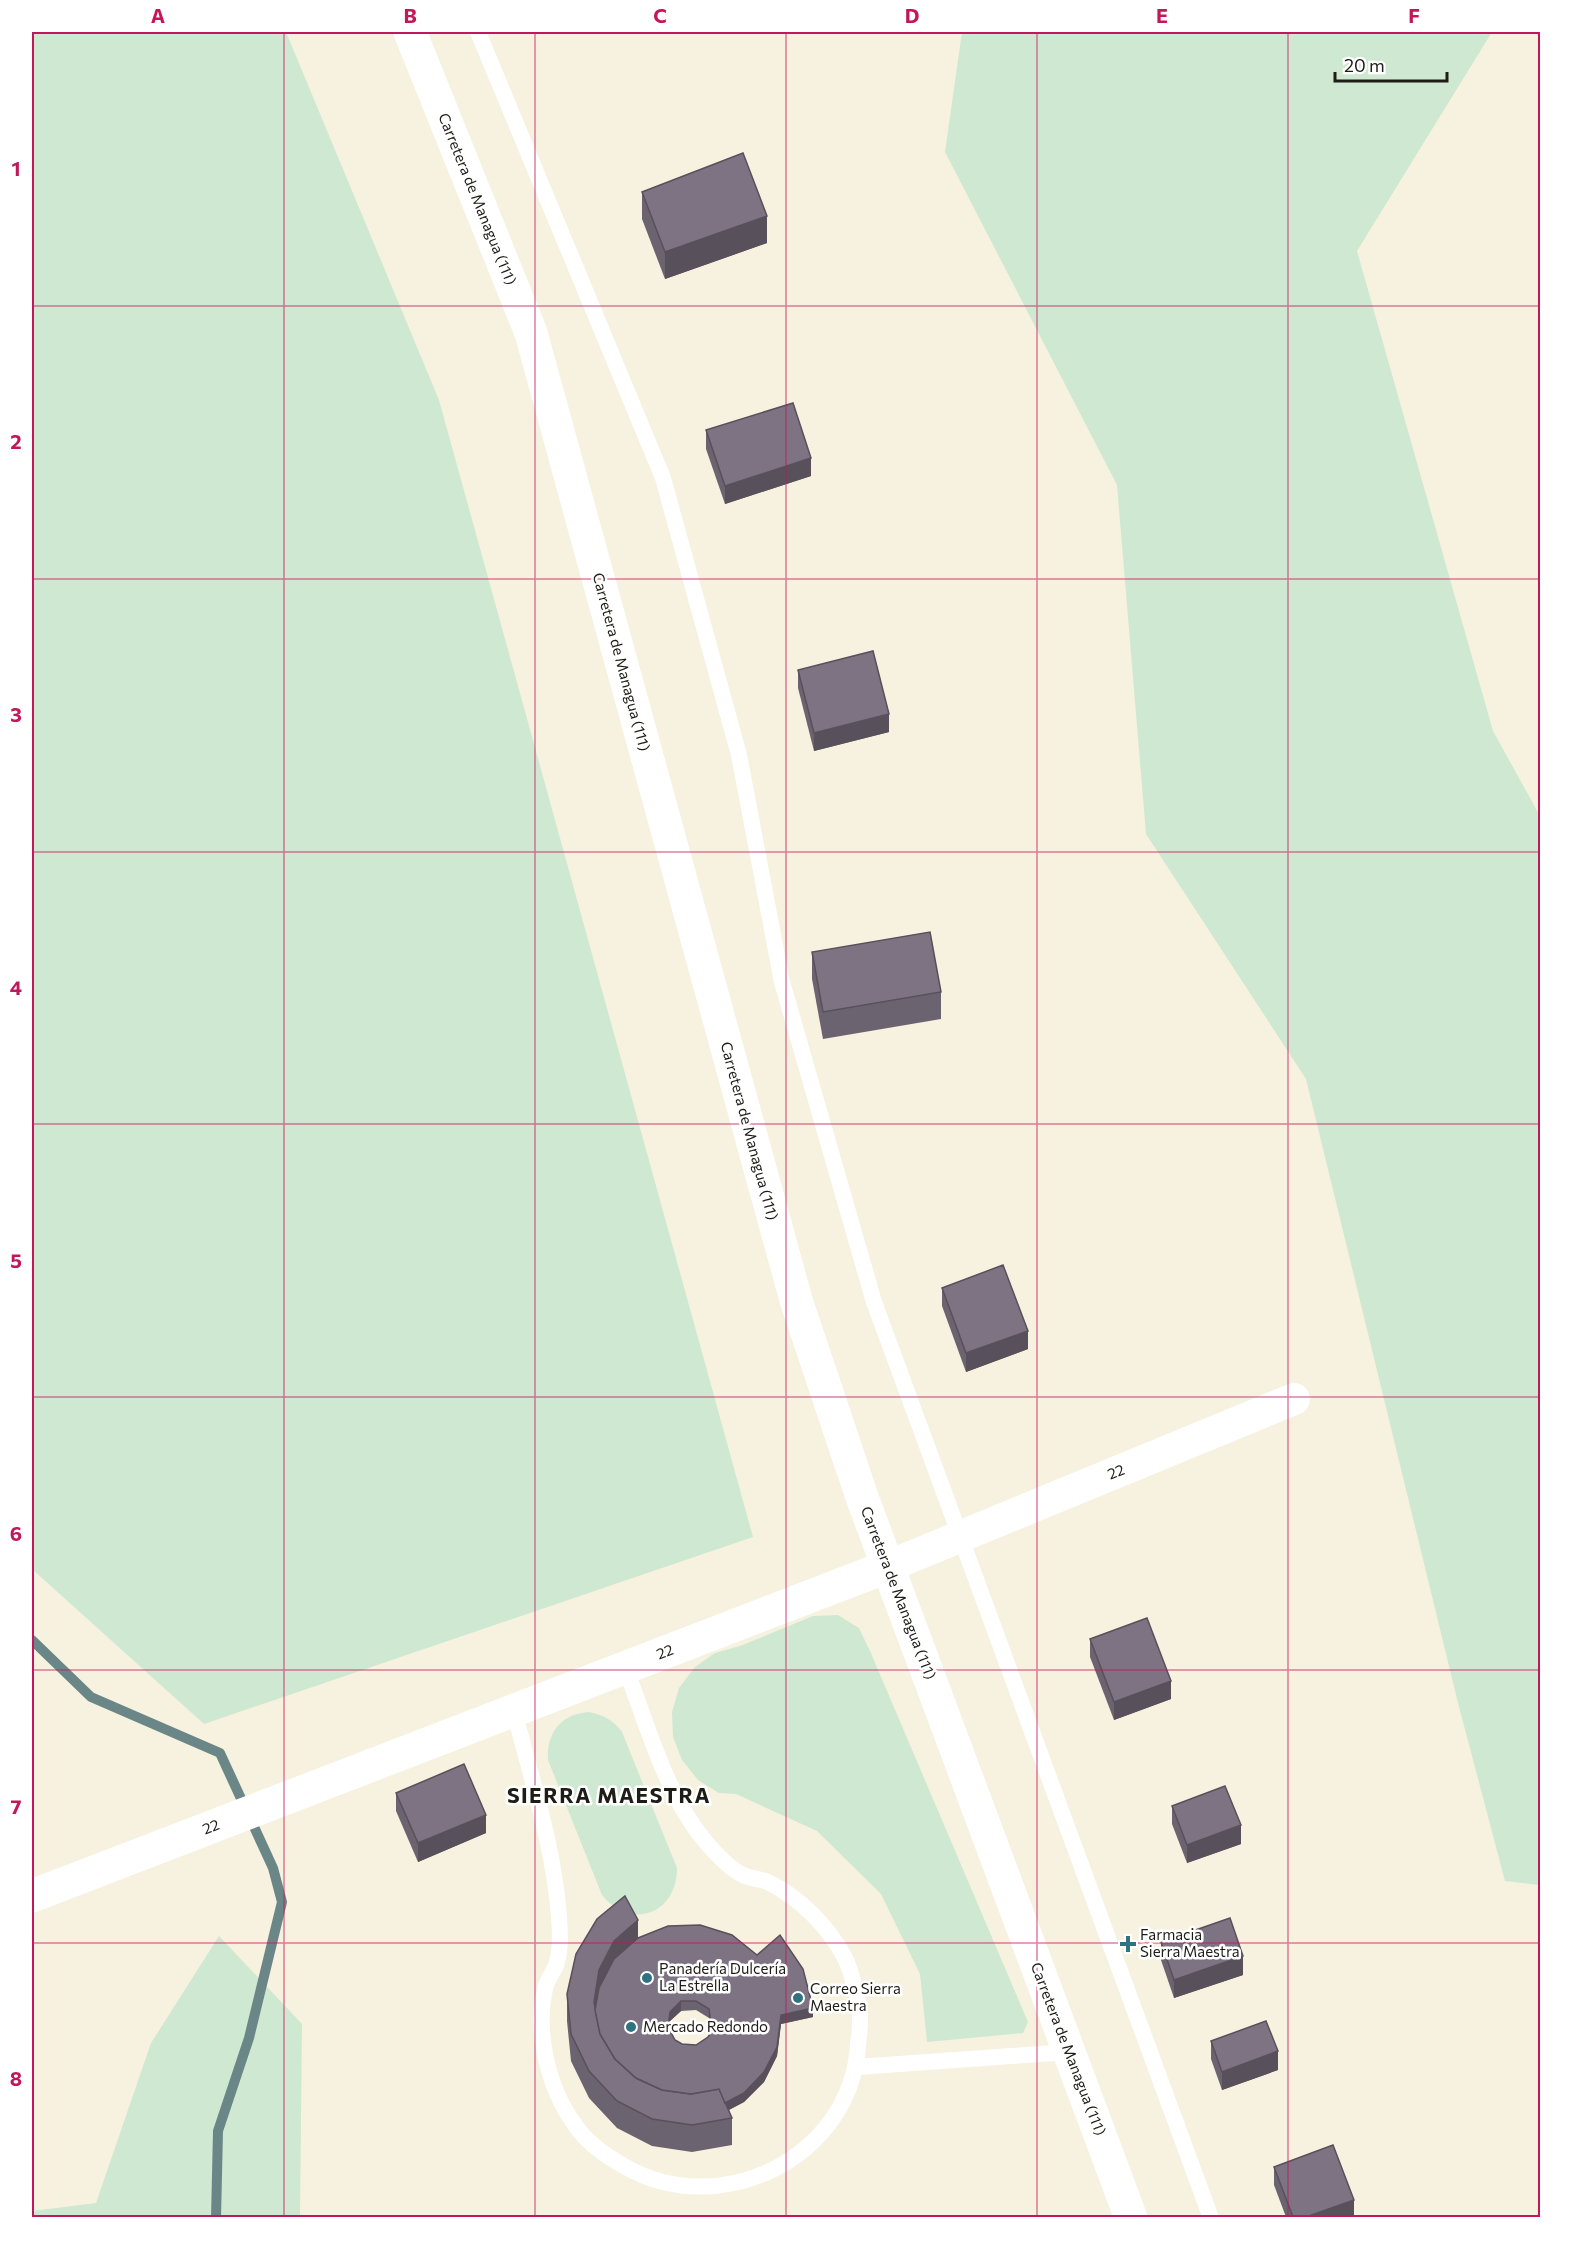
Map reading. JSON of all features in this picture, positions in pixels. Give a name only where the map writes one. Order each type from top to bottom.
[{"type":"main road","name":"Carretera de Managua (111)","points":[[410,32],[531,333],[796,1300],[889,1566],[1131,2217]]},
{"type":"main road","name":"22","points":[[35,1889],[231,1819],[889,1566]]},
{"type":"street","name":"22","points":[[889,1566],[1294,1399]]},
{"type":"lane","points":[[478,32],[663,478],[739,755],[786,993],[874,1302],[1211,2217]]},
{"type":"lane","points":[[514,1710],[555,1874],[560,1921],[558,1960],[546,1985],[542,2041],[556,2094],[576,2128],[605,2155],[639,2175],[677,2186],[726,2185],[755,2179],[790,2162],[820,2136],[842,2104],[857,2067],[860,2012],[846,1959],[813,1913],[767,1882],[741,1875],[707,1844],[679,1806],[625,1667]]},
{"type":"lane","points":[[857,2067],[1068,2052]]},
{"type":"green space","points":[[32,32],[286,32],[439,400],[753,1537],[204,1724],[32,1569]]},
{"type":"green space","points":[[962,32],[1492,32],[1357,251],[1493,731],[1540,816],[1540,1885],[1505,1881],[1458,1703],[1306,1079],[1146,834],[1117,485],[945,152]]},
{"type":"green space","points":[[838,1615],[859,1628],[870,1651],[1028,2022],[1023,2033],[927,2042],[920,1974],[881,1894],[817,1831],[736,1794],[719,1793],[698,1780],[682,1760],[673,1737],[672,1712],[679,1688],[695,1667],[715,1653],[740,1646],[813,1616]]},
{"type":"green space","points":[[589,1712],[608,1719],[622,1732],[677,1868],[675,1884],[669,1897],[661,1906],[650,1912],[638,1914],[626,1912],[614,1906],[602,1895],[548,1760],[550,1741],[557,1727],[570,1717]]},
{"type":"green space","points":[[219,1936],[302,2024],[300,2217],[32,2217],[32,2211],[96,2203],[151,2043]]},
{"type":"building","points":[[743,153],[767,216],[665,252],[642,192]]},
{"type":"building","points":[[793,403],[811,458],[725,486],[706,430]]},
{"type":"building","points":[[873,651],[889,714],[814,733],[798,670]]},
{"type":"building","points":[[930,932],[941,992],[823,1012],[812,952]]},
{"type":"building","points":[[1003,1265],[1028,1331],[966,1353],[942,1288]]},
{"type":"building","points":[[1147,1618],[1171,1681],[1114,1702],[1090,1639]]},
{"type":"building","points":[[464,1764],[486,1815],[418,1843],[396,1793]]},
{"type":"building","points":[[1225,1786],[1241,1825],[1187,1845],[1172,1806]]},
{"type":"building","points":[[625,1896],[638,1920],[614,1941],[599,1970],[594,2002],[600,2034],[615,2059],[636,2078],[662,2090],[691,2094],[719,2089],[732,2118],[692,2125],[652,2119],[617,2101],[589,2071],[571,2034],[567,1994],[576,1954],[597,1919]]},
{"type":"building","points":[[1230,1918],[1243,1956],[1174,1980],[1161,1942]]},
{"type":"building","name":"Mercado Redondo","points":[[700,1925],[732,1935],[757,1955],[780,1935],[803,1969],[813,2008],[781,2015],[777,2047],[764,2072],[744,2093],[725,2103],[719,2089],[691,2094],[662,2090],[636,2078],[615,2059],[600,2034],[595,2010],[599,1988],[614,1959],[638,1938],[668,1926]],"holes":[[[681,2001],[696,2001],[709,2009],[712,2031],[708,2037],[696,2045],[682,2044],[675,2040],[668,2027],[670,2012]]]},
{"type":"building","points":[[1266,2021],[1278,2051],[1222,2072],[1211,2041]]},
{"type":"building","points":[[1333,2145],[1354,2200],[1306,2217],[1293,2217],[1274,2167]]},
{"type":"waterway","points":[[32,1640],[91,1697],[220,1753],[273,1868],[282,1902],[249,2038],[218,2131],[216,2218]]},
{"type":"place","name":"Farmacia Sierra Maestra","points":[[1128,1944]]},
{"type":"place","name":"Panadería Dulcería La Estrella","points":[[647,1978]]},
{"type":"place","name":"Correo Sierra Maestra","points":[[798,1998]]},
{"type":"place","name":"Mercado Redondo","points":[[631,2027]]},
{"type":"district","name":"SIERRA MAESTRA","points":[[609,1796]]}]
